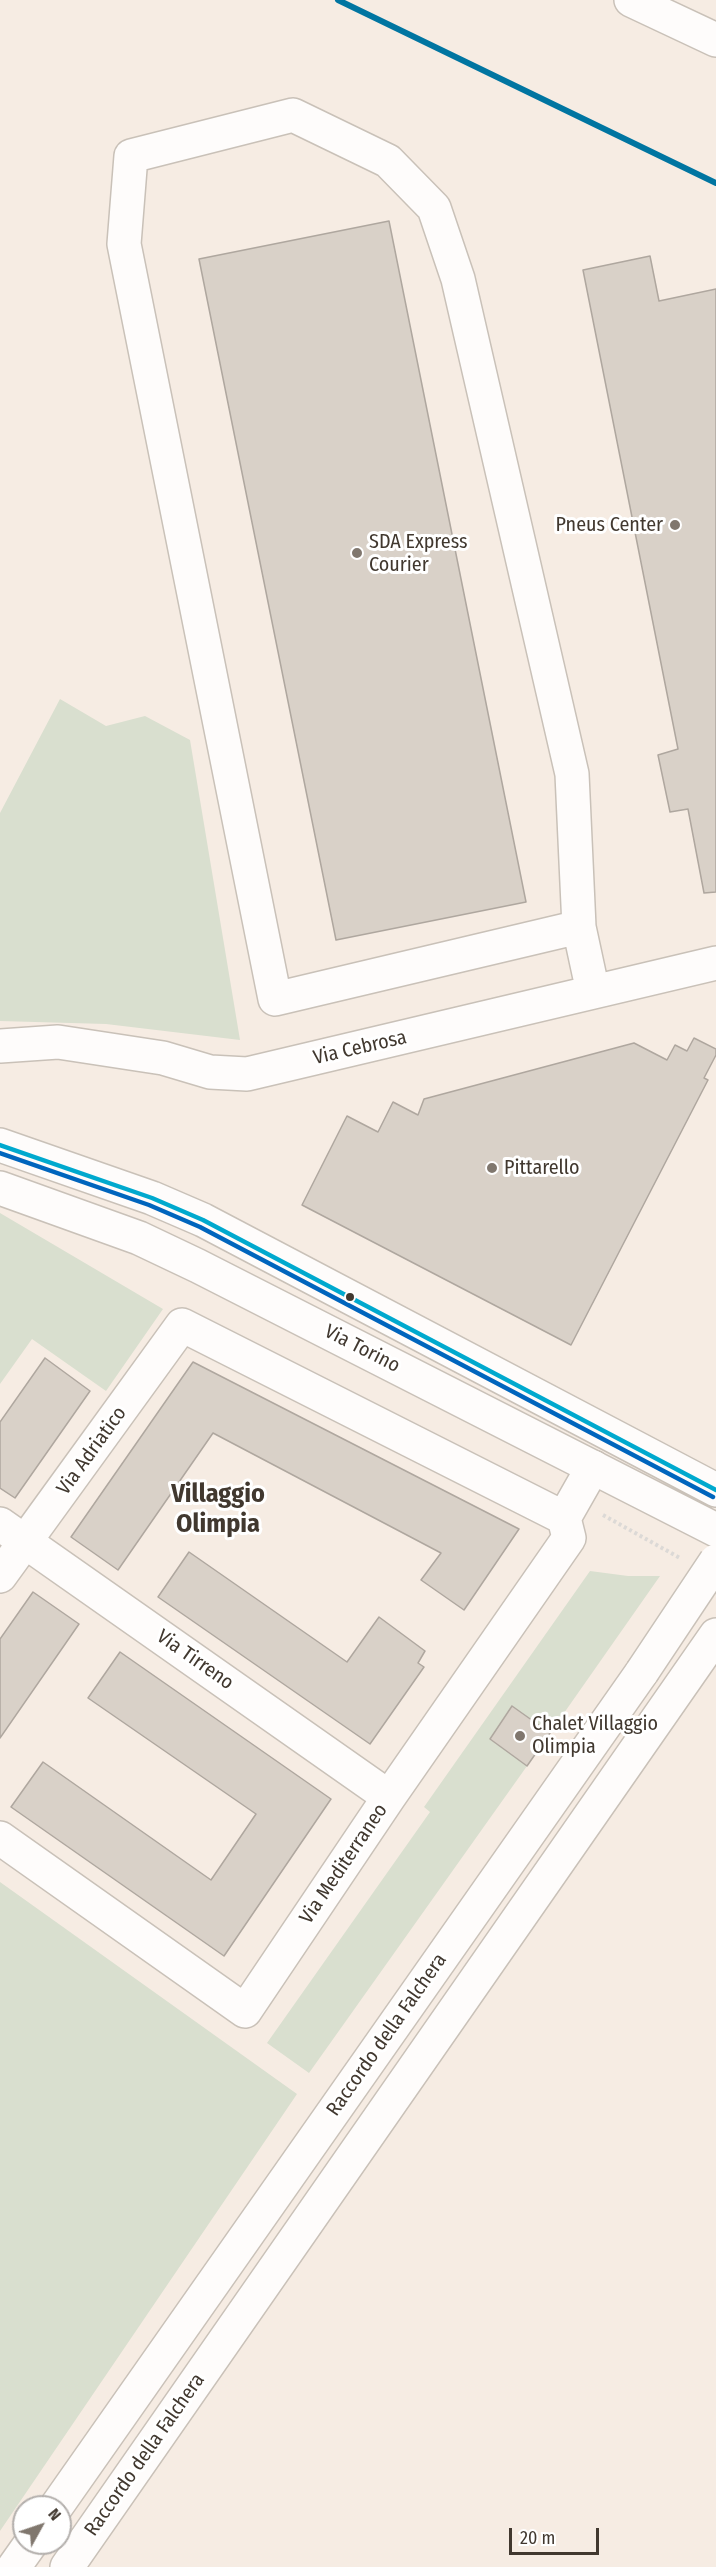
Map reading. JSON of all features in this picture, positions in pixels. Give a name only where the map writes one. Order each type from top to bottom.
[{"type":"main road","points":[[631,0],[716,40]]},
{"type":"main road","points":[[579,927],[275,999],[124,244],[131,156],[293,115],[388,160],[434,208],[458,279],[572,774],[579,927],[593,992]]},
{"type":"main road","name":"Via Cebrosa","points":[[0,1046],[58,1042],[163,1058],[210,1072],[247,1074],[716,963]]},
{"type":"main road","points":[[0,1070],[58,1042]]},
{"type":"main road","name":"Via Torino","points":[[0,1145],[152,1198],[203,1220],[716,1490]]},
{"type":"main road","name":"Via Torino","points":[[0,1188],[139,1238],[188,1261],[716,1530]]},
{"type":"main road","name":"Via Adriatico","points":[[0,1576],[182,1325],[569,1508]]},
{"type":"main road","points":[[569,1508],[593,1467]]},
{"type":"main road","name":"Via Mediterraneo","points":[[0,1838],[245,2010],[569,1538],[569,1508]]},
{"type":"main road","name":"Via Tirreno","points":[[0,1524],[390,1797]]},
{"type":"main road","name":"Raccordo della Falchera","points":[[64,2495],[642,1672],[701,1561]]},
{"type":"main road","name":"Raccordo della Falchera","points":[[67,2567],[716,1635]]},
{"type":"path","points":[[569,1508],[701,1561]]},
{"type":"green space","points":[[60,699],[106,726],[145,716],[190,740],[240,1040],[106,1024],[0,1021],[0,813]]},
{"type":"green space","points":[[0,1213],[163,1309],[106,1391],[32,1339],[0,1384]]},
{"type":"green space","points":[[590,1571],[628,1576],[660,1576],[550,1733],[512,1707],[490,1739],[527,1766],[309,2073],[267,2043],[430,1812],[424,1807]]},
{"type":"green space","points":[[0,1882],[297,2094],[24,2495],[12,2495],[12,2513],[0,2531]]},
{"type":"building","name":"SDA Express Courier","points":[[389,221],[526,902],[336,940],[199,259]]},
{"type":"building","name":"Pneus Center","points":[[650,256],[659,301],[716,289],[716,892],[704,893],[688,809],[670,812],[658,755],[678,749],[583,270]]},
{"type":"building","name":"Pittarello","points":[[694,1038],[716,1049],[716,1055],[704,1078],[708,1080],[571,1345],[302,1205],[347,1116],[378,1132],[393,1102],[418,1115],[424,1099],[634,1043],[667,1060],[675,1045],[687,1051]]},
{"type":"building","points":[[45,1358],[90,1391],[15,1498],[0,1488],[0,1422]]},
{"type":"building","points":[[193,1362],[519,1529],[464,1610],[421,1580],[441,1553],[213,1433],[118,1570],[71,1537]]},
{"type":"building","points":[[189,1552],[347,1662],[379,1617],[425,1651],[418,1663],[424,1667],[370,1744],[158,1597]]},
{"type":"building","points":[[33,1592],[79,1624],[0,1738],[0,1639]]},
{"type":"building","points":[[120,1652],[331,1799],[224,1956],[11,1807],[43,1762],[211,1880],[256,1814],[88,1698]]},
{"type":"building","name":"Chalet Villaggio Olimpia","points":[[512,1706],[550,1733],[527,1766],[490,1739]]},
{"type":"transit line","points":[[338,0],[716,183]]},
{"type":"transit line","points":[[0,1145],[152,1198],[203,1220],[716,1490]]},
{"type":"transit line","points":[[0,1153],[149,1205],[200,1227],[713,1497]]},
{"type":"place","name":"Pneus Center","points":[[675,525]]},
{"type":"place","name":"SDA Express Courier","points":[[357,553]]},
{"type":"place","name":"Pittarello","points":[[492,1168]]},
{"type":"place","name":"Chalet Villaggio Olimpia","points":[[520,1736]]},
{"type":"district","name":"Villaggio Olimpia","points":[[218,1510]]}]
